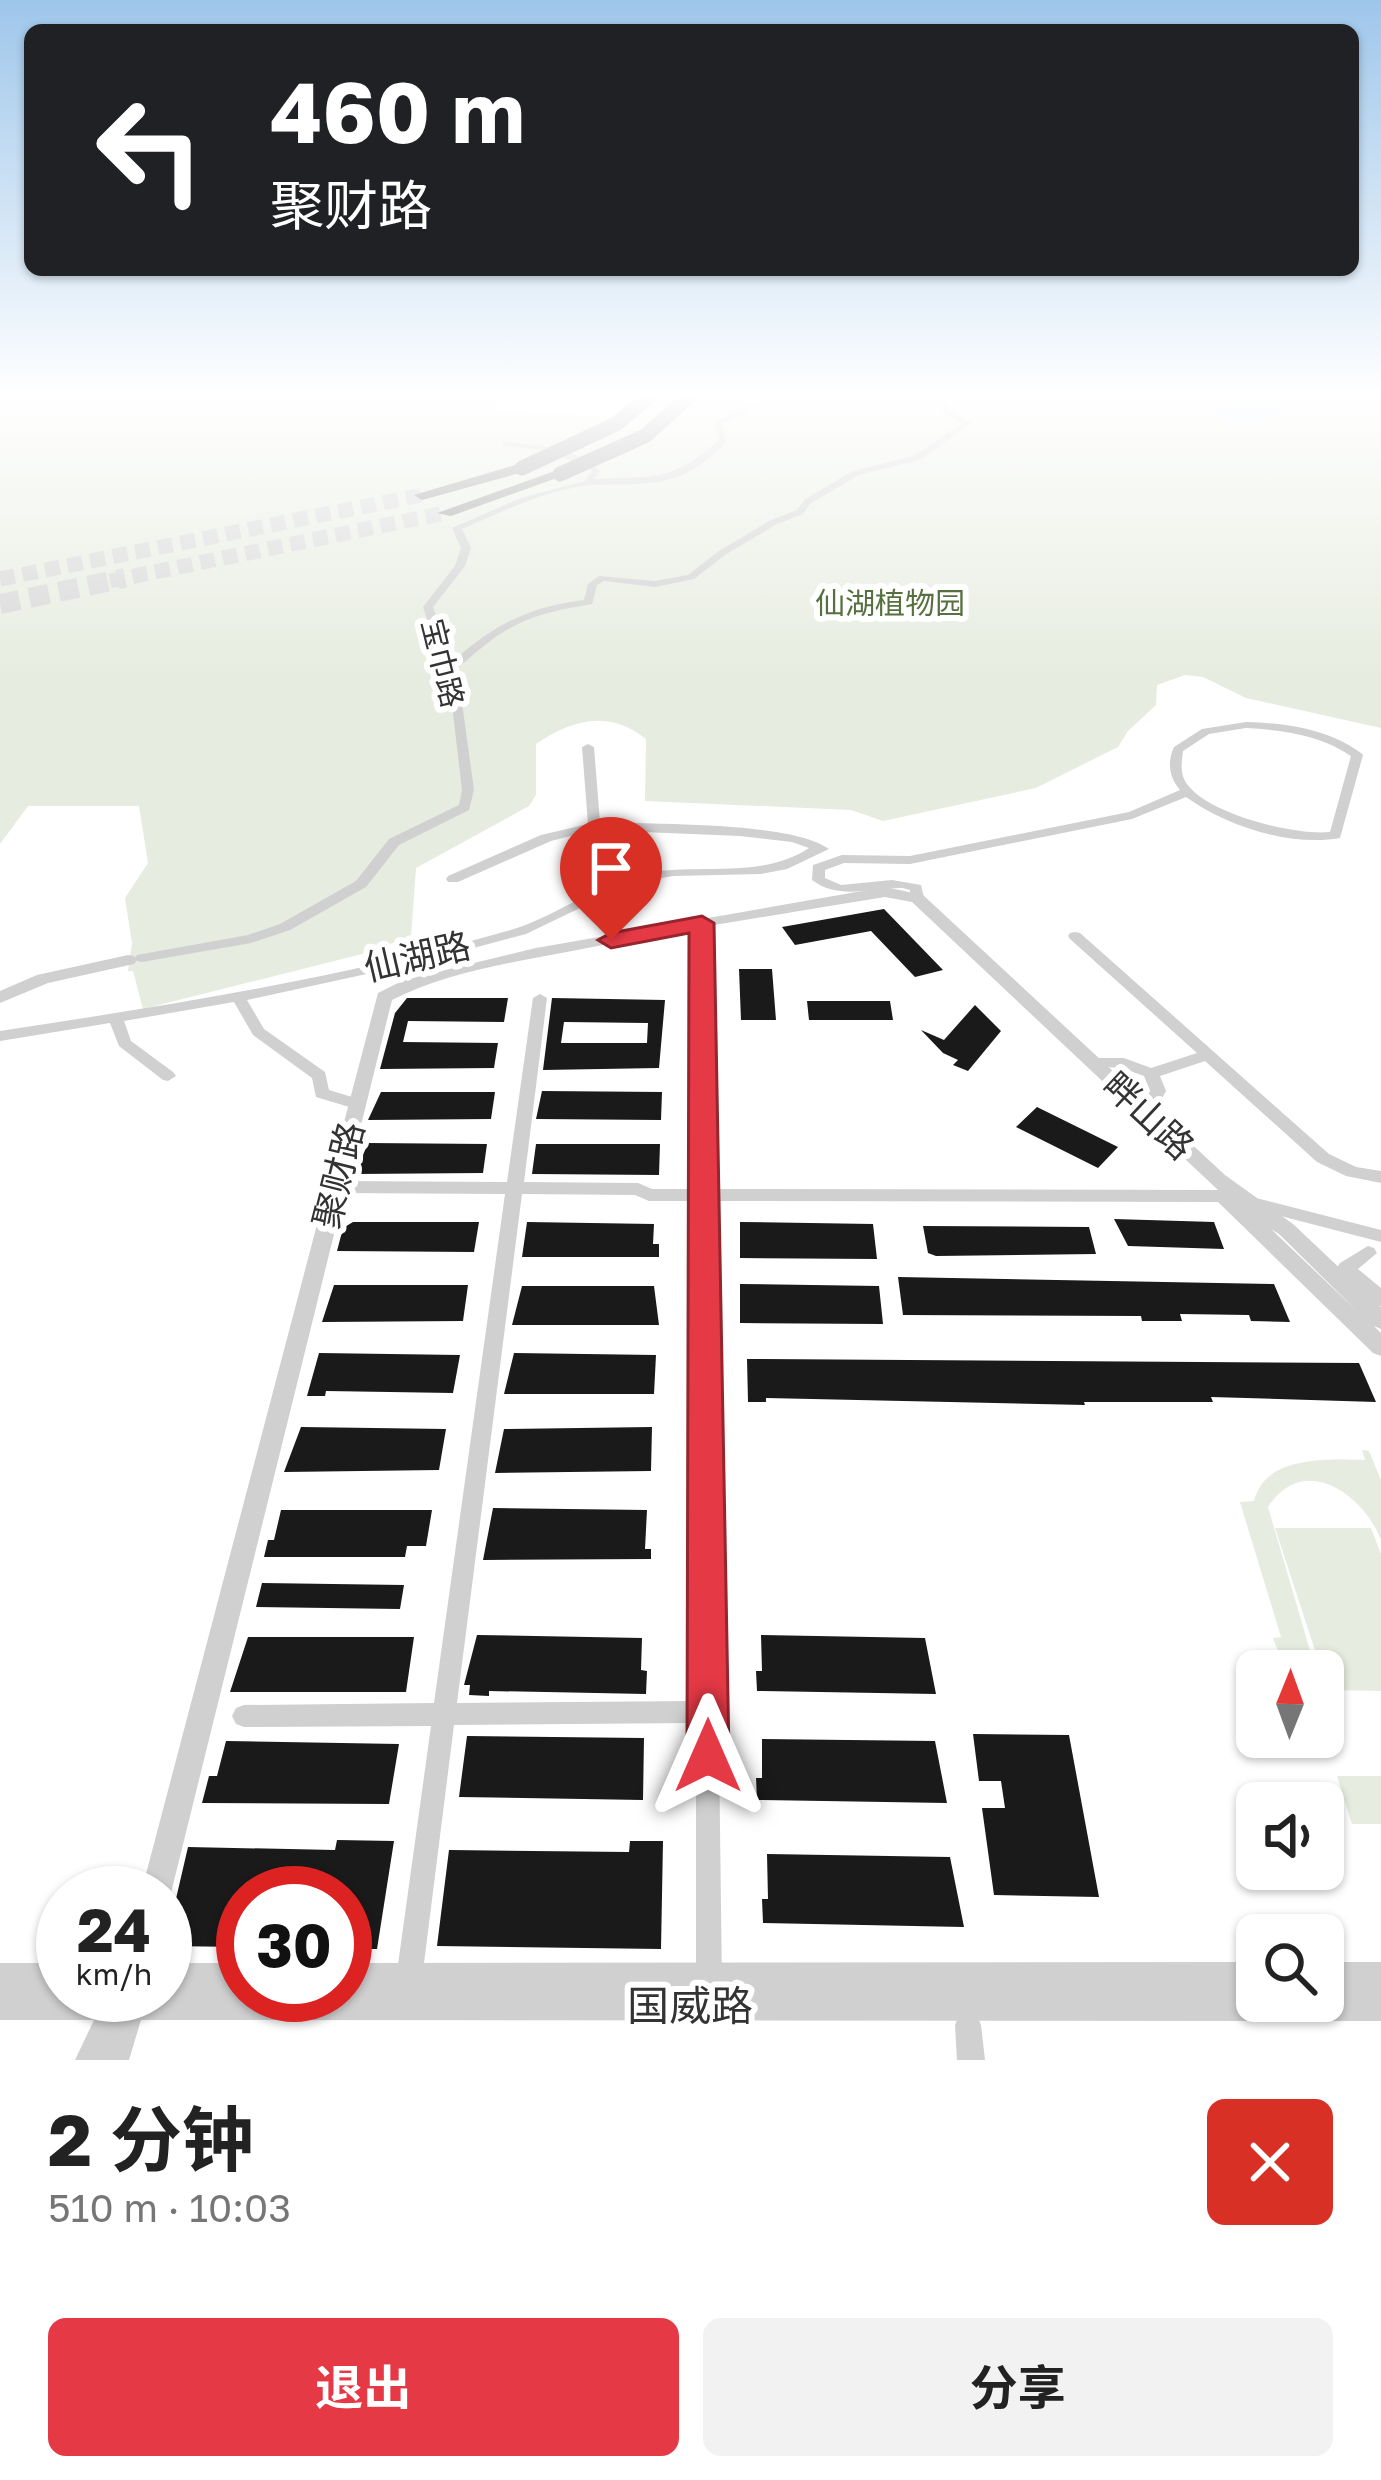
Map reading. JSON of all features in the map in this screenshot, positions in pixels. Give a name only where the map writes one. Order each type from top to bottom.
[{"type":"highway","points":[[422,495],[444,489]]},
{"type":"highway","points":[[446,513],[516,489]]},
{"type":"street","name":"宝巾路","points":[[135,959],[251,939],[285,927],[361,884],[394,842],[465,807],[466,764],[449,670],[428,607],[460,566],[466,548],[458,528],[501,508],[564,489]]},
{"type":"street","points":[[449,670],[494,629],[523,614],[588,602],[593,584],[602,578],[655,584],[691,577],[722,553],[800,512],[828,489]]},
{"type":"street","points":[[1221,727],[1277,728],[1345,746],[1357,755],[1338,831],[1331,837],[1292,835],[1186,792],[1177,775],[1178,748],[1194,736],[1221,727]]},
{"type":"street","points":[[588,747],[594,826]]},
{"type":"street","points":[[920,900],[916,888],[902,882],[847,888],[825,885],[818,868],[842,859],[928,857],[1144,812],[1186,792]]},
{"type":"street","points":[[453,879],[546,838],[594,826],[794,838],[842,859]]},
{"type":"street","name":"仙湖路","points":[[0,1036],[237,995],[471,945],[536,926],[596,892],[652,875],[782,867],[805,860],[820,848]]},
{"type":"street","name":"聚财路","points":[[163,1866],[384,997],[395,986],[454,970],[702,923],[885,892],[920,900]]},
{"type":"street","name":"畔山路","points":[[920,900],[1218,1180],[1286,1229],[1381,1320]]},
{"type":"street","points":[[702,923],[708,1991]]},
{"type":"street","points":[[1075,936],[1322,1158],[1352,1172],[1381,1177]]},
{"type":"street","points":[[0,998],[43,979],[135,959]]},
{"type":"street","points":[[237,995],[258,1032],[320,1076],[322,1093],[356,1104]]},
{"type":"street","points":[[409,1978],[540,998]]},
{"type":"street","points":[[116,1018],[124,1043],[168,1076]]},
{"type":"street","points":[[1094,1062],[1124,1063],[1150,1073],[1207,1055]]},
{"type":"street","points":[[1146,1112],[1157,1091],[1150,1073]]},
{"type":"street","points":[[335,1187],[1224,1196],[1381,1347]]},
{"type":"street","points":[[1250,1202],[1381,1237]]},
{"type":"street","points":[[1368,1253],[1346,1268],[1381,1299]]},
{"type":"street","points":[[244,1716],[708,1712]]},
{"type":"street","name":"国威路","points":[[372,1978],[708,1991],[1381,2005]]},
{"type":"street","name":"国威路","points":[[192,1999],[1236,1978]]},
{"type":"street","points":[[1344,1978],[1381,1978]]},
{"type":"street","points":[[0,1979],[36,1979]]},
{"type":"street","name":"国威路","points":[[0,2004],[36,2003]]},
{"type":"street","points":[[91,2060],[114,2022]]},
{"type":"street","points":[[113,2060],[122,2022]]},
{"type":"street","points":[[968,2025],[971,2060]]},
{"type":"green space","name":"仙湖植物园","points":[[0,489],[1381,489],[1381,728],[1246,698],[1203,677],[1185,675],[1157,685],[1156,705],[1118,747],[1036,788],[883,821],[851,810],[645,801],[646,739],[618,724],[590,721],[536,744],[536,795],[529,806],[416,868],[411,936],[366,953],[143,1009],[133,971],[128,971],[132,943],[125,898],[148,863],[139,806],[28,806],[0,844]]},
{"type":"green space","points":[[1362,1450],[1369,1451],[1381,1480],[1381,1540],[1373,1523],[1347,1495],[1315,1481],[1282,1490],[1268,1507],[1310,1650],[1278,1650],[1273,1638],[1281,1637],[1240,1502],[1254,1501],[1260,1486],[1284,1468],[1317,1460],[1365,1460]]},
{"type":"green space","points":[[1275,1528],[1371,1528],[1381,1554],[1381,1691],[1344,1690],[1344,1650],[1315,1650]]},
{"type":"green space","points":[[1337,1776],[1381,1776],[1381,1824],[1352,1824],[1344,1782]]},
{"type":"building","points":[[884,909],[943,970],[915,977],[871,931],[795,945],[782,927]]},
{"type":"building","points":[[739,969],[772,969],[776,1020],[741,1020]]},
{"type":"building","points":[[407,998],[508,998],[504,1022],[408,1021],[403,1042],[498,1043],[494,1068],[380,1069],[395,1013]]},
{"type":"building","points":[[552,998],[665,1000],[659,1068],[543,1070]],"holes":[[[564,1022],[648,1023],[647,1043],[561,1043]]]},
{"type":"building","points":[[807,1001],[890,1001],[893,1020],[809,1020]]},
{"type":"building","points":[[975,1005],[1001,1031],[968,1071],[953,1065],[958,1060],[943,1053],[921,1030],[944,1040]]},
{"type":"building","points":[[542,1091],[662,1092],[661,1120],[536,1119]]},
{"type":"building","points":[[381,1092],[495,1092],[491,1119],[368,1120]]},
{"type":"building","points":[[1037,1107],[1118,1147],[1098,1168],[1016,1127]]},
{"type":"building","points":[[368,1143],[487,1144],[483,1173],[355,1174]]},
{"type":"building","points":[[536,1144],[660,1144],[659,1175],[532,1174]]},
{"type":"building","points":[[1114,1219],[1214,1222],[1224,1249],[1128,1246]]},
{"type":"building","points":[[353,1222],[479,1222],[474,1252],[337,1251],[343,1228]]},
{"type":"building","points":[[527,1222],[654,1224],[653,1244],[659,1244],[659,1257],[522,1257]]},
{"type":"building","points":[[740,1222],[873,1224],[877,1259],[740,1258]]},
{"type":"building","points":[[923,1226],[1089,1227],[1096,1254],[936,1256],[928,1253]]},
{"type":"building","points":[[898,1277],[1274,1284],[1290,1322],[1251,1321],[1249,1315],[1180,1314],[1182,1321],[1142,1321],[1141,1316],[903,1315]]},
{"type":"building","points":[[740,1284],[879,1286],[883,1324],[740,1323]]},
{"type":"building","points":[[334,1285],[468,1285],[463,1321],[322,1322]]},
{"type":"building","points":[[522,1286],[654,1286],[659,1325],[512,1325]]},
{"type":"building","points":[[319,1353],[460,1355],[453,1393],[326,1391],[325,1396],[307,1396]]},
{"type":"building","points":[[514,1353],[656,1355],[654,1394],[504,1394]]},
{"type":"building","points":[[747,1359],[1359,1363],[1376,1402],[1211,1397],[1213,1402],[1085,1405],[766,1398],[766,1402],[748,1402]]},
{"type":"building","points":[[301,1427],[446,1429],[439,1470],[284,1472]]},
{"type":"building","points":[[652,1427],[651,1471],[495,1473],[504,1429]]},
{"type":"building","points":[[493,1508],[647,1510],[645,1549],[651,1549],[651,1559],[483,1560]]},
{"type":"building","points":[[281,1510],[432,1510],[426,1546],[407,1546],[405,1557],[264,1557],[268,1540],[274,1540]]},
{"type":"building","points":[[262,1583],[404,1585],[400,1609],[256,1607]]},
{"type":"building","points":[[477,1635],[642,1638],[646,1694],[489,1691],[489,1696],[469,1695],[470,1685],[464,1685]]},
{"type":"building","points":[[761,1635],[925,1638],[936,1694],[757,1691]]},
{"type":"building","points":[[248,1637],[414,1637],[406,1692],[230,1692]]},
{"type":"building","points":[[973,1734],[1069,1735],[1099,1897],[994,1895],[982,1808],[1005,1808],[1001,1781],[979,1781]]},
{"type":"building","points":[[467,1736],[644,1738],[643,1800],[459,1797]]},
{"type":"building","points":[[762,1739],[935,1741],[947,1803],[757,1800]]},
{"type":"building","points":[[226,1741],[399,1744],[389,1804],[202,1803],[209,1776],[217,1776]]},
{"type":"building","points":[[337,1840],[394,1841],[377,1949],[372,1949],[372,1866],[216,1866],[216,1947],[192,1946],[192,1866],[184,1866],[188,1847],[335,1850]]},
{"type":"building","points":[[630,1841],[663,1841],[661,1949],[437,1946],[449,1850],[629,1852]]},
{"type":"building","points":[[767,1854],[950,1857],[964,1927],[763,1923],[762,1899],[768,1899]]},
{"type":"tunnel","points":[[0,579],[422,495]]},
{"type":"tunnel","points":[[110,581],[445,513]]},
{"type":"tunnel","points":[[0,604],[125,578]]},
{"type":"route","points":[[611,940],[702,923],[708,1756]]}]
